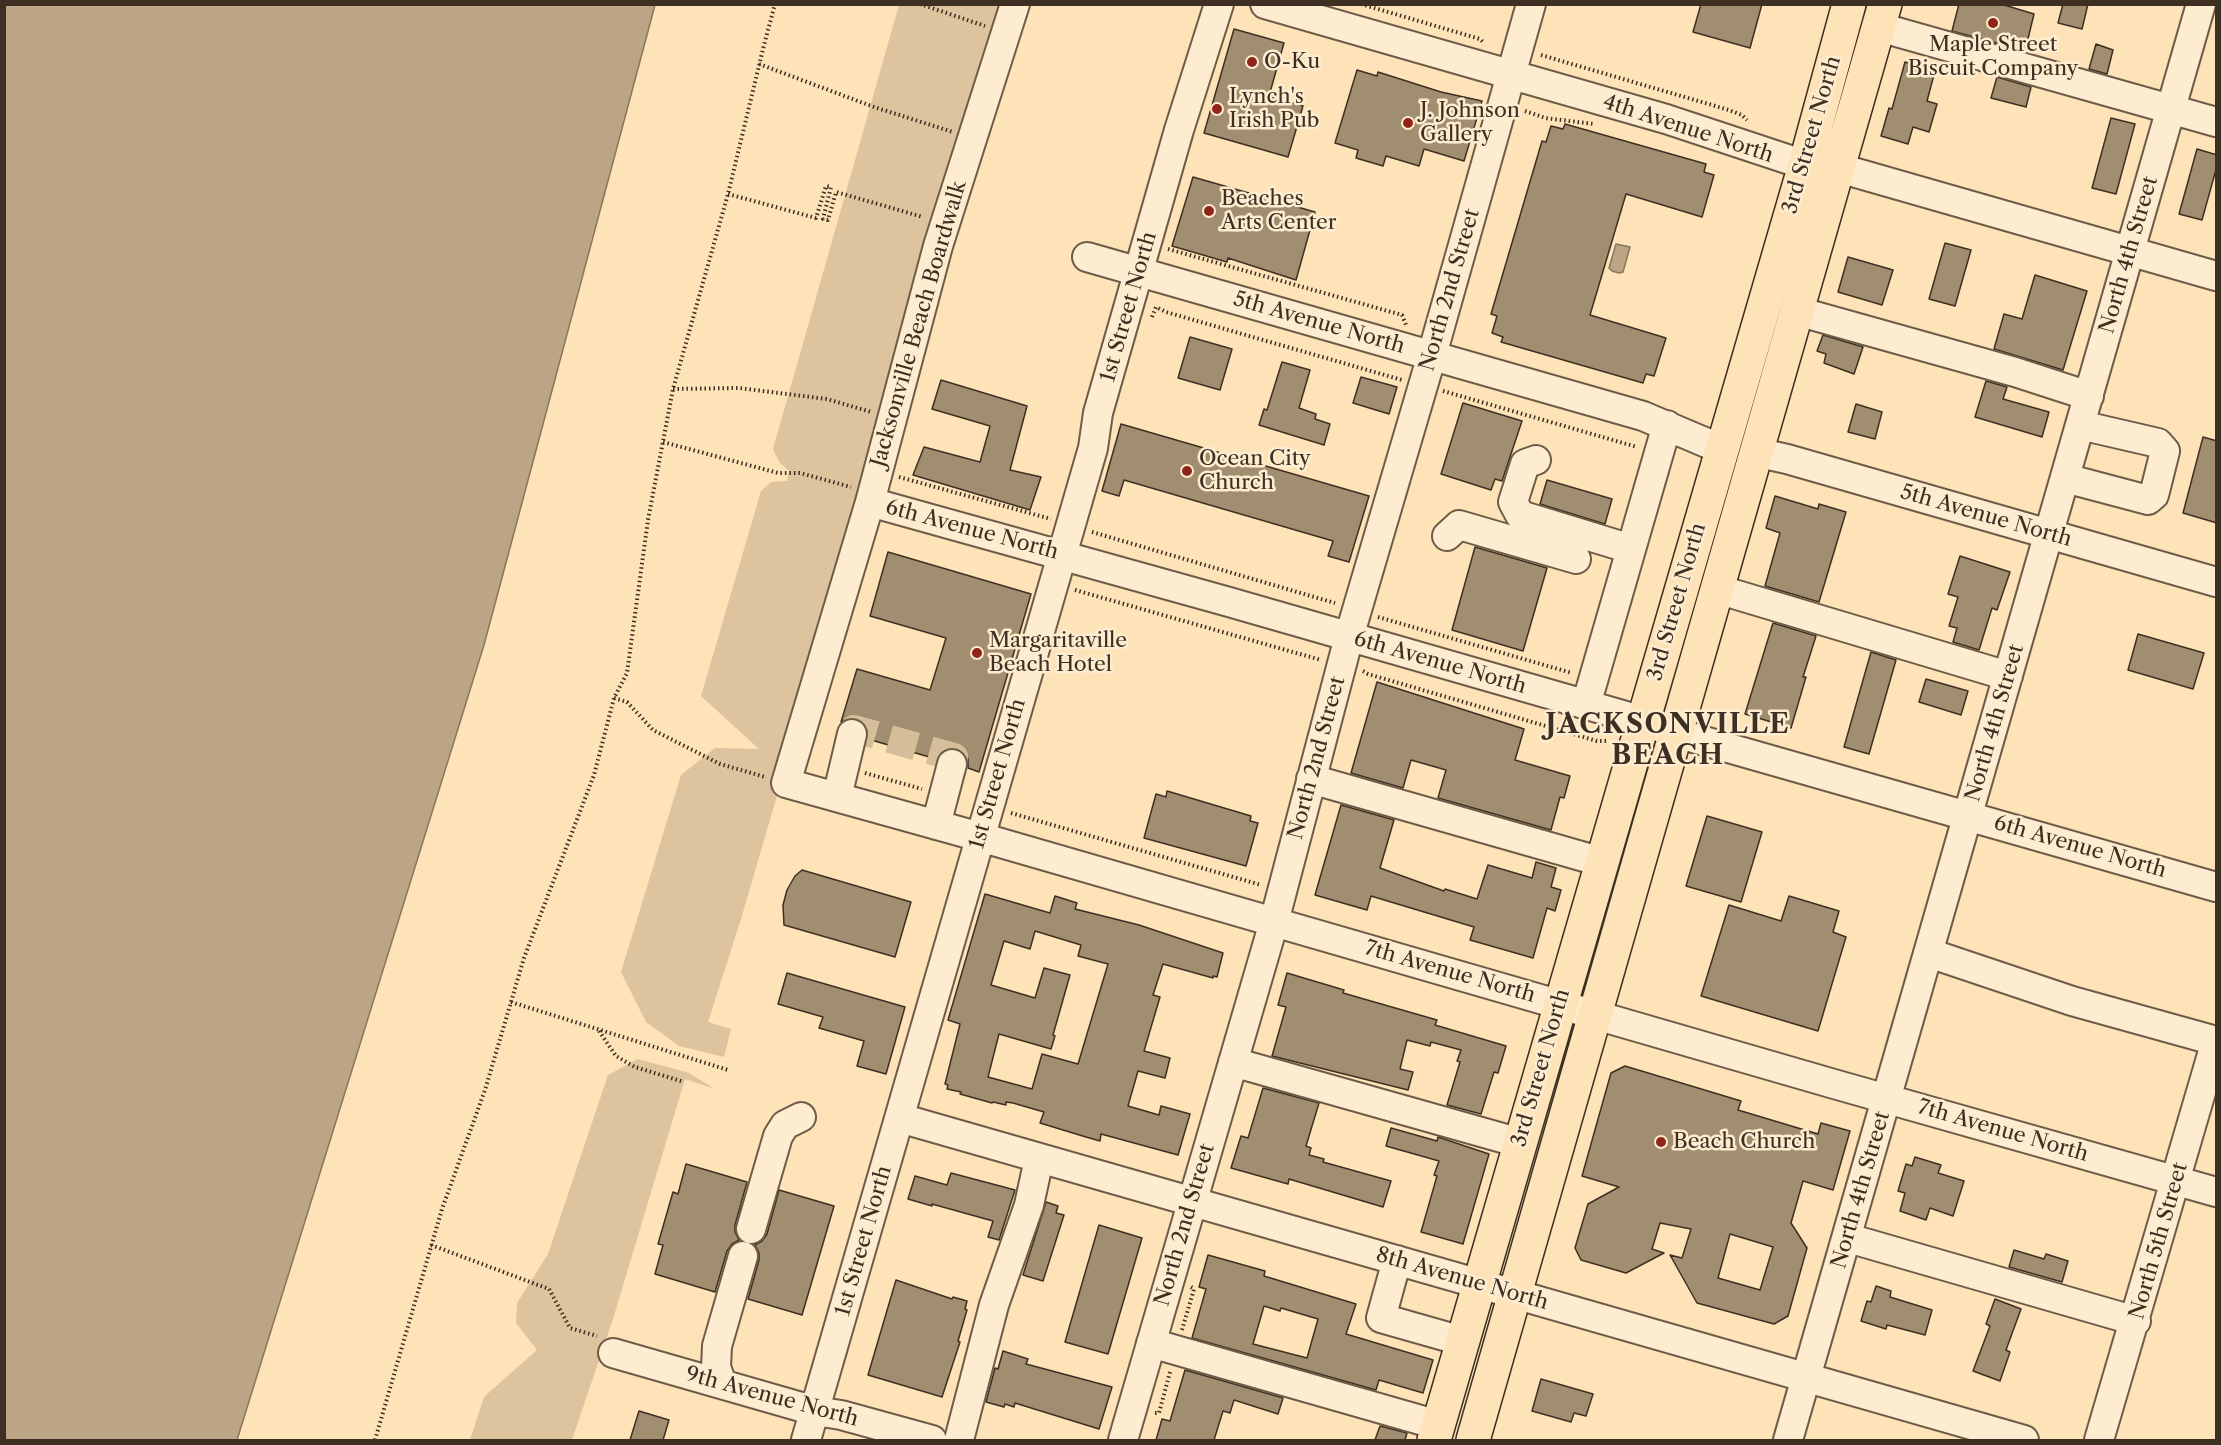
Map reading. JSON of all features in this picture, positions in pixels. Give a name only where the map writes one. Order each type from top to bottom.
[{"type":"main road","name":"3rd Street North","points":[[1436,1433],[1849,4]]},
{"type":"main road","name":"3rd Street North","points":[[1473,1440],[1882,16]]},
{"type":"street","name":"Jacksonville Beach Boardwalk","points":[[786,783],[873,489],[938,246],[1015,4]]},
{"type":"street","name":"1st Street North","points":[[807,1440],[900,1118],[990,839],[1072,558],[1072,522],[1093,448],[1098,413],[1179,130],[1219,4]]},
{"type":"street","name":"4th Avenue North","points":[[1265,4],[1666,119],[1804,165],[1839,168],[2217,276]]},
{"type":"street","name":"North 2nd Street","points":[[1124,1440],[1274,922],[1349,637],[1432,355],[1531,4]]},
{"type":"street","name":"North 4th Street","points":[[1788,1440],[1848,1238],[2201,4]]},
{"type":"street","points":[[1882,16],[2217,122]]},
{"type":"street","name":"5th Avenue North","points":[[1088,256],[1643,416],[1721,449]]},
{"type":"street","points":[[1797,310],[2015,372],[2089,396]]},
{"type":"street","points":[[1586,705],[1667,425]]},
{"type":"street","points":[[2065,478],[2148,500],[2154,495],[2165,451],[2158,443],[2080,425]]},
{"type":"street","name":"5th Avenue North","points":[[1755,452],[1787,459],[2217,582]]},
{"type":"street","points":[[1536,460],[1525,464],[1513,502],[1520,515],[1631,549]]},
{"type":"street","name":"6th Avenue North","points":[[873,489],[1072,558],[2217,887]]},
{"type":"street","points":[[1448,536],[1459,525],[1576,559]]},
{"type":"street","points":[[1717,590],[2008,676]]},
{"type":"street","points":[[837,797],[852,734]]},
{"type":"street","points":[[936,825],[952,764]]},
{"type":"street","points":[[1311,779],[1602,862]]},
{"type":"street","name":"7th Avenue North","points":[[786,783],[990,839],[2217,1192]]},
{"type":"street","points":[[1929,953],[2072,1001],[2216,1041]]},
{"type":"street","name":"North 5th Street","points":[[2099,1440],[2136,1321],[2216,1041]]},
{"type":"street","points":[[1233,1062],[1520,1143]]},
{"type":"street","points":[[722,1384],[717,1367],[717,1346],[770,1159],[778,1136],[785,1125],[801,1117]]},
{"type":"street","name":"8th Avenue North","points":[[900,1118],[2024,1440]]},
{"type":"street","points":[[959,1440],[994,1305],[1029,1205],[1039,1159]]},
{"type":"street","points":[[1848,1238],[2136,1321]]},
{"type":"street","points":[[1397,1260],[1380,1318],[1462,1341]]},
{"type":"street","points":[[1152,1343],[1436,1433]]},
{"type":"street","name":"9th Avenue North","points":[[610,1346],[722,1384],[815,1411],[841,1414],[932,1440]]},
{"type":"path","points":[[375,1440],[442,1209],[485,1090],[524,958],[594,775],[614,698],[627,673],[648,520],[673,390],[728,194],[775,4]]},
{"type":"path","points":[[920,4],[1006,33]]},
{"type":"path","points":[[1361,4],[1480,39],[1490,49]]},
{"type":"path","points":[[1538,54],[1729,110],[1742,115],[1750,128]]},
{"type":"path","points":[[759,64],[874,107],[973,138]]},
{"type":"path","points":[[1503,104],[1545,118],[1597,124]]},
{"type":"path","points":[[728,194],[816,218],[826,186],[831,187],[823,219],[828,220],[836,192],[926,218]]},
{"type":"path","points":[[1148,328],[1156,307],[1166,312],[1406,381]]},
{"type":"path","points":[[673,390],[739,388],[827,399],[892,418]]},
{"type":"path","points":[[1442,391],[1659,453]]},
{"type":"path","points":[[663,442],[778,473],[800,473],[873,489],[1060,519],[1090,527],[1091,531],[1072,558],[1074,589],[1071,594]]},
{"type":"path","points":[[614,698],[627,702],[653,730],[720,764],[786,783]]},
{"type":"path","points":[[844,767],[944,795]]},
{"type":"path","points":[[990,839],[1008,812],[1261,885]]},
{"type":"path","points":[[511,1002],[728,1070]]},
{"type":"path","points":[[598,1029],[616,1056],[634,1067],[684,1082]]},
{"type":"path","points":[[431,1245],[549,1289],[570,1328],[610,1346]]},
{"type":"shaded area","points":[[5,4],[655,5],[484,645],[237,1440],[5,1440]]},
{"type":"shaded area","points":[[899,5],[1008,5],[741,919],[708,1022],[731,1029],[724,1057],[679,1046],[646,1022],[621,972],[681,775],[715,748],[759,749],[701,696],[761,491],[771,482],[787,481],[789,471],[779,462],[773,449]]},
{"type":"shaded area","points":[[1616,244],[1630,247],[1623,272],[1619,273],[1609,268]]},
{"type":"shaded area","points":[[638,1059],[689,1073],[715,1089],[685,1079],[613,1319],[572,1440],[470,1440],[484,1397],[537,1350],[516,1323],[517,1303],[548,1254],[608,1075]]},
{"type":"building","points":[[1701,4],[1762,4],[1750,48],[1693,32]]},
{"type":"building","name":"Maple Street Biscuit Company","points":[[1959,4],[2001,4],[2034,14],[2025,51],[1952,31]]},
{"type":"building","points":[[2063,4],[2088,4],[2082,29],[2058,23]]},
{"type":"building","points":[[1234,29],[1284,43],[1269,96],[1303,106],[1288,157],[1204,133]]},
{"type":"building","points":[[2096,44],[2113,50],[2107,74],[2089,69]]},
{"type":"building","points":[[1905,62],[1935,71],[1927,101],[1937,104],[1929,132],[1913,127],[1908,144],[1881,136],[1889,108],[1892,109]]},
{"type":"building","name":"J. Johnson Gallery","points":[[1357,70],[1377,76],[1378,72],[1441,92],[1482,101],[1464,161],[1424,149],[1419,166],[1386,156],[1383,166],[1356,158],[1358,150],[1335,143]]},
{"type":"building","points":[[1997,77],[2031,87],[2026,107],[1991,98]]},
{"type":"building","points":[[2111,118],[2135,124],[2116,194],[2092,188]]},
{"type":"building","points":[[1565,124],[1706,164],[1704,172],[1714,175],[1702,217],[1626,194],[1590,315],[1666,338],[1654,376],[1646,374],[1643,383],[1501,342],[1503,337],[1492,333],[1497,316],[1491,314],[1542,141],[1546,142],[1551,126],[1563,129]]},
{"type":"building","points":[[2197,149],[2217,155],[2217,166],[2202,220],[2179,214]]},
{"type":"building","points":[[1193,177],[1315,212],[1296,280],[1228,258],[1227,262],[1172,246]]},
{"type":"building","points":[[1945,243],[1971,250],[1955,306],[1929,299]]},
{"type":"building","points":[[1848,257],[1893,270],[1882,305],[1838,292]]},
{"type":"building","points":[[2035,275],[2087,291],[2063,370],[1994,349],[2004,314],[2022,319]]},
{"type":"building","points":[[1823,335],[1863,347],[1854,374],[1824,363],[1826,354],[1817,351]]},
{"type":"building","points":[[1190,337],[1232,349],[1220,390],[1178,378]]},
{"type":"building","points":[[1282,362],[1310,370],[1299,408],[1316,414],[1315,419],[1330,424],[1324,445],[1259,425],[1264,409],[1267,410]]},
{"type":"building","points":[[1361,377],[1397,387],[1389,414],[1353,403]]},
{"type":"building","points":[[941,380],[1027,406],[1010,470],[1041,477],[1030,510],[913,475],[924,447],[980,462],[990,426],[932,409]]},
{"type":"building","points":[[1986,381],[2007,387],[2003,399],[2049,412],[2042,437],[1975,417]]},
{"type":"building","points":[[1463,403],[1522,421],[1502,481],[1495,479],[1491,490],[1441,474]]},
{"type":"building","points":[[1856,404],[1882,412],[1875,439],[1848,432]]},
{"type":"building","points":[[1121,424],[1369,496],[1349,562],[1328,556],[1333,541],[1124,480],[1119,496],[1102,491]]},
{"type":"building","points":[[2203,437],[2217,441],[2217,523],[2183,513]]},
{"type":"building","points":[[1547,480],[1612,499],[1605,524],[1540,504]]},
{"type":"building","points":[[1775,496],[1818,509],[1819,504],[1846,512],[1819,602],[1765,586],[1780,533],[1766,528]]},
{"type":"building","points":[[1475,547],[1547,568],[1523,651],[1452,630]]},
{"type":"building","name":"Margaritaville Beach Hotel","points":[[888,552],[1031,594],[979,772],[968,768],[968,759],[957,748],[947,748],[936,759],[868,739],[868,729],[856,718],[848,718],[841,722],[857,669],[930,690],[946,638],[870,616]]},
{"type":"building","points":[[1960,556],[2010,572],[1997,610],[1992,608],[1979,650],[1953,642],[1957,628],[1949,626],[1958,597],[1948,594]]},
{"type":"building","points":[[1773,623],[1816,636],[1791,728],[1745,714]]},
{"type":"building","points":[[2138,634],[2204,653],[2193,689],[2128,670]]},
{"type":"building","points":[[1871,652],[1896,660],[1869,754],[1844,747]]},
{"type":"building","points":[[1926,679],[1968,691],[1961,715],[1919,702]]},
{"type":"building","points":[[1377,682],[1524,729],[1515,760],[1570,776],[1564,798],[1560,797],[1551,830],[1438,798],[1446,770],[1411,760],[1403,788],[1351,773]]},
{"type":"building","points":[[1167,791],[1251,816],[1250,821],[1258,823],[1246,866],[1144,838],[1156,794],[1166,797]]},
{"type":"building","points":[[1341,805],[1394,820],[1380,868],[1444,891],[1445,889],[1477,899],[1488,865],[1532,878],[1536,862],[1556,868],[1551,887],[1561,890],[1555,911],[1547,908],[1533,958],[1470,940],[1474,927],[1371,896],[1367,910],[1315,895]]},
{"type":"building","points":[[1707,816],[1762,832],[1741,902],[1686,886]]},
{"type":"building","points":[[802,870],[911,902],[895,957],[784,925],[783,905],[787,890],[795,876]]},
{"type":"building","points":[[985,894],[1050,913],[1055,896],[1077,903],[1075,909],[1139,925],[1223,953],[1217,977],[1213,976],[1213,978],[1163,964],[1153,995],[1160,997],[1144,1051],[1170,1058],[1165,1078],[1138,1071],[1128,1106],[1159,1115],[1161,1106],[1190,1114],[1178,1155],[1101,1134],[1100,1141],[1086,1137],[1040,1123],[1044,1112],[1013,1103],[1006,1102],[1006,1105],[992,1103],[947,1089],[948,1085],[945,1084],[960,1024],[948,1020]],"holes":[[[1035,931],[1081,945],[1078,956],[1108,964],[1078,1064],[1042,1054],[1032,1089],[988,1077],[999,1034],[1051,1049],[1070,975],[1044,968],[1035,998],[991,985],[1004,941],[1030,949]]]},
{"type":"building","points":[[1789,896],[1839,911],[1833,932],[1846,937],[1818,1031],[1701,996],[1729,905],[1781,921]]},
{"type":"building","points":[[787,973],[905,1007],[886,1074],[857,1066],[864,1041],[819,1028],[823,1017],[778,1004]]},
{"type":"building","points":[[1287,973],[1344,990],[1343,993],[1437,1020],[1435,1025],[1506,1046],[1498,1073],[1494,1072],[1481,1114],[1447,1105],[1460,1062],[1457,1061],[1461,1050],[1431,1042],[1430,1046],[1407,1040],[1400,1069],[1413,1072],[1408,1090],[1272,1056],[1286,1007],[1278,1005]]},
{"type":"building","points":[[1625,1066],[1741,1101],[1738,1110],[1818,1134],[1821,1123],[1850,1131],[1833,1190],[1803,1181],[1791,1223],[1807,1248],[1788,1316],[1774,1324],[1697,1303],[1670,1255],[1682,1258],[1691,1229],[1660,1223],[1652,1249],[1664,1253],[1626,1273],[1581,1260],[1575,1248],[1588,1204],[1619,1187],[1582,1176],[1611,1073]],"holes":[[[1730,1234],[1773,1247],[1760,1290],[1718,1278]]]},
{"type":"building","points":[[1263,1088],[1319,1103],[1306,1146],[1311,1148],[1309,1155],[1324,1159],[1323,1162],[1391,1181],[1383,1207],[1289,1179],[1288,1184],[1231,1168],[1241,1136],[1248,1138]]},
{"type":"building","points":[[1391,1128],[1437,1141],[1438,1137],[1489,1154],[1463,1244],[1421,1232],[1439,1161],[1386,1146]]},
{"type":"building","points":[[1915,1157],[1941,1165],[1938,1173],[1964,1181],[1953,1216],[1930,1208],[1926,1220],[1900,1211],[1905,1193],[1898,1191],[1906,1164],[1912,1166]]},
{"type":"building","points":[[686,1164],[747,1182],[735,1225],[735,1232],[739,1240],[727,1251],[715,1292],[655,1274],[663,1245],[658,1244],[673,1192],[678,1194]]},
{"type":"building","points":[[951,1173],[1015,1190],[999,1240],[988,1237],[993,1221],[908,1199],[915,1176],[947,1185]]},
{"type":"building","points":[[779,1190],[834,1206],[802,1315],[748,1299],[759,1260],[759,1253],[755,1245],[767,1234]]},
{"type":"building","points":[[1046,1202],[1058,1206],[1056,1213],[1064,1215],[1043,1281],[1023,1275]]},
{"type":"building","points":[[1099,1225],[1142,1238],[1108,1354],[1065,1342]]},
{"type":"building","points":[[2014,1250],[2044,1259],[2046,1254],[2068,1261],[2062,1282],[2009,1267]]},
{"type":"building","points":[[1208,1255],[1265,1271],[1264,1276],[1356,1304],[1346,1334],[1433,1360],[1423,1393],[1379,1380],[1376,1390],[1192,1338],[1206,1289],[1199,1287]],"holes":[[[1264,1306],[1280,1311],[1281,1308],[1318,1319],[1307,1358],[1253,1344]]]},
{"type":"building","points":[[896,1280],[952,1299],[953,1297],[967,1301],[965,1309],[967,1310],[958,1341],[960,1342],[942,1397],[868,1375]]},
{"type":"building","points":[[1876,1286],[1891,1291],[1890,1297],[1932,1310],[1925,1335],[1887,1325],[1886,1329],[1861,1321],[1867,1301],[1871,1302]]},
{"type":"building","points":[[1995,1299],[2021,1309],[2006,1350],[2010,1352],[2000,1381],[1973,1371],[1990,1326],[1986,1324]]},
{"type":"building","points":[[1003,1351],[1028,1359],[1026,1364],[1112,1387],[1099,1429],[1015,1403],[1014,1407],[1005,1404],[1004,1407],[986,1402],[995,1368],[998,1369]]},
{"type":"building","points":[[1185,1370],[1283,1398],[1278,1414],[1234,1400],[1230,1413],[1223,1411],[1214,1440],[1156,1440],[1162,1419],[1170,1421]]},
{"type":"building","points":[[1541,1379],[1593,1394],[1586,1416],[1574,1413],[1571,1422],[1532,1411]]},
{"type":"building","points":[[639,1411],[669,1420],[663,1440],[630,1440]]},
{"type":"building","points":[[1380,1426],[1407,1433],[1405,1440],[1375,1440]]},
{"type":"tunnel","points":[[852,734],[854,729],[954,757],[952,764]]},
{"type":"place","name":"Maple Street Biscuit Company","points":[[1993,23]]},
{"type":"place","name":"O-Ku","points":[[1252,62]]},
{"type":"place","name":"Lynch's Irish Pub","points":[[1217,109]]},
{"type":"place","name":"J. Johnson Gallery","points":[[1408,123]]},
{"type":"place","name":"Beaches Arts Center","points":[[1209,211]]},
{"type":"place","name":"Ocean City Church","points":[[1187,471]]},
{"type":"place","name":"Margaritaville Beach Hotel","points":[[977,653]]},
{"type":"place","name":"Beach Church","points":[[1661,1142]]},
{"type":"district","name":"JACKSONVILLE BEACH","points":[[1668,740]]}]
